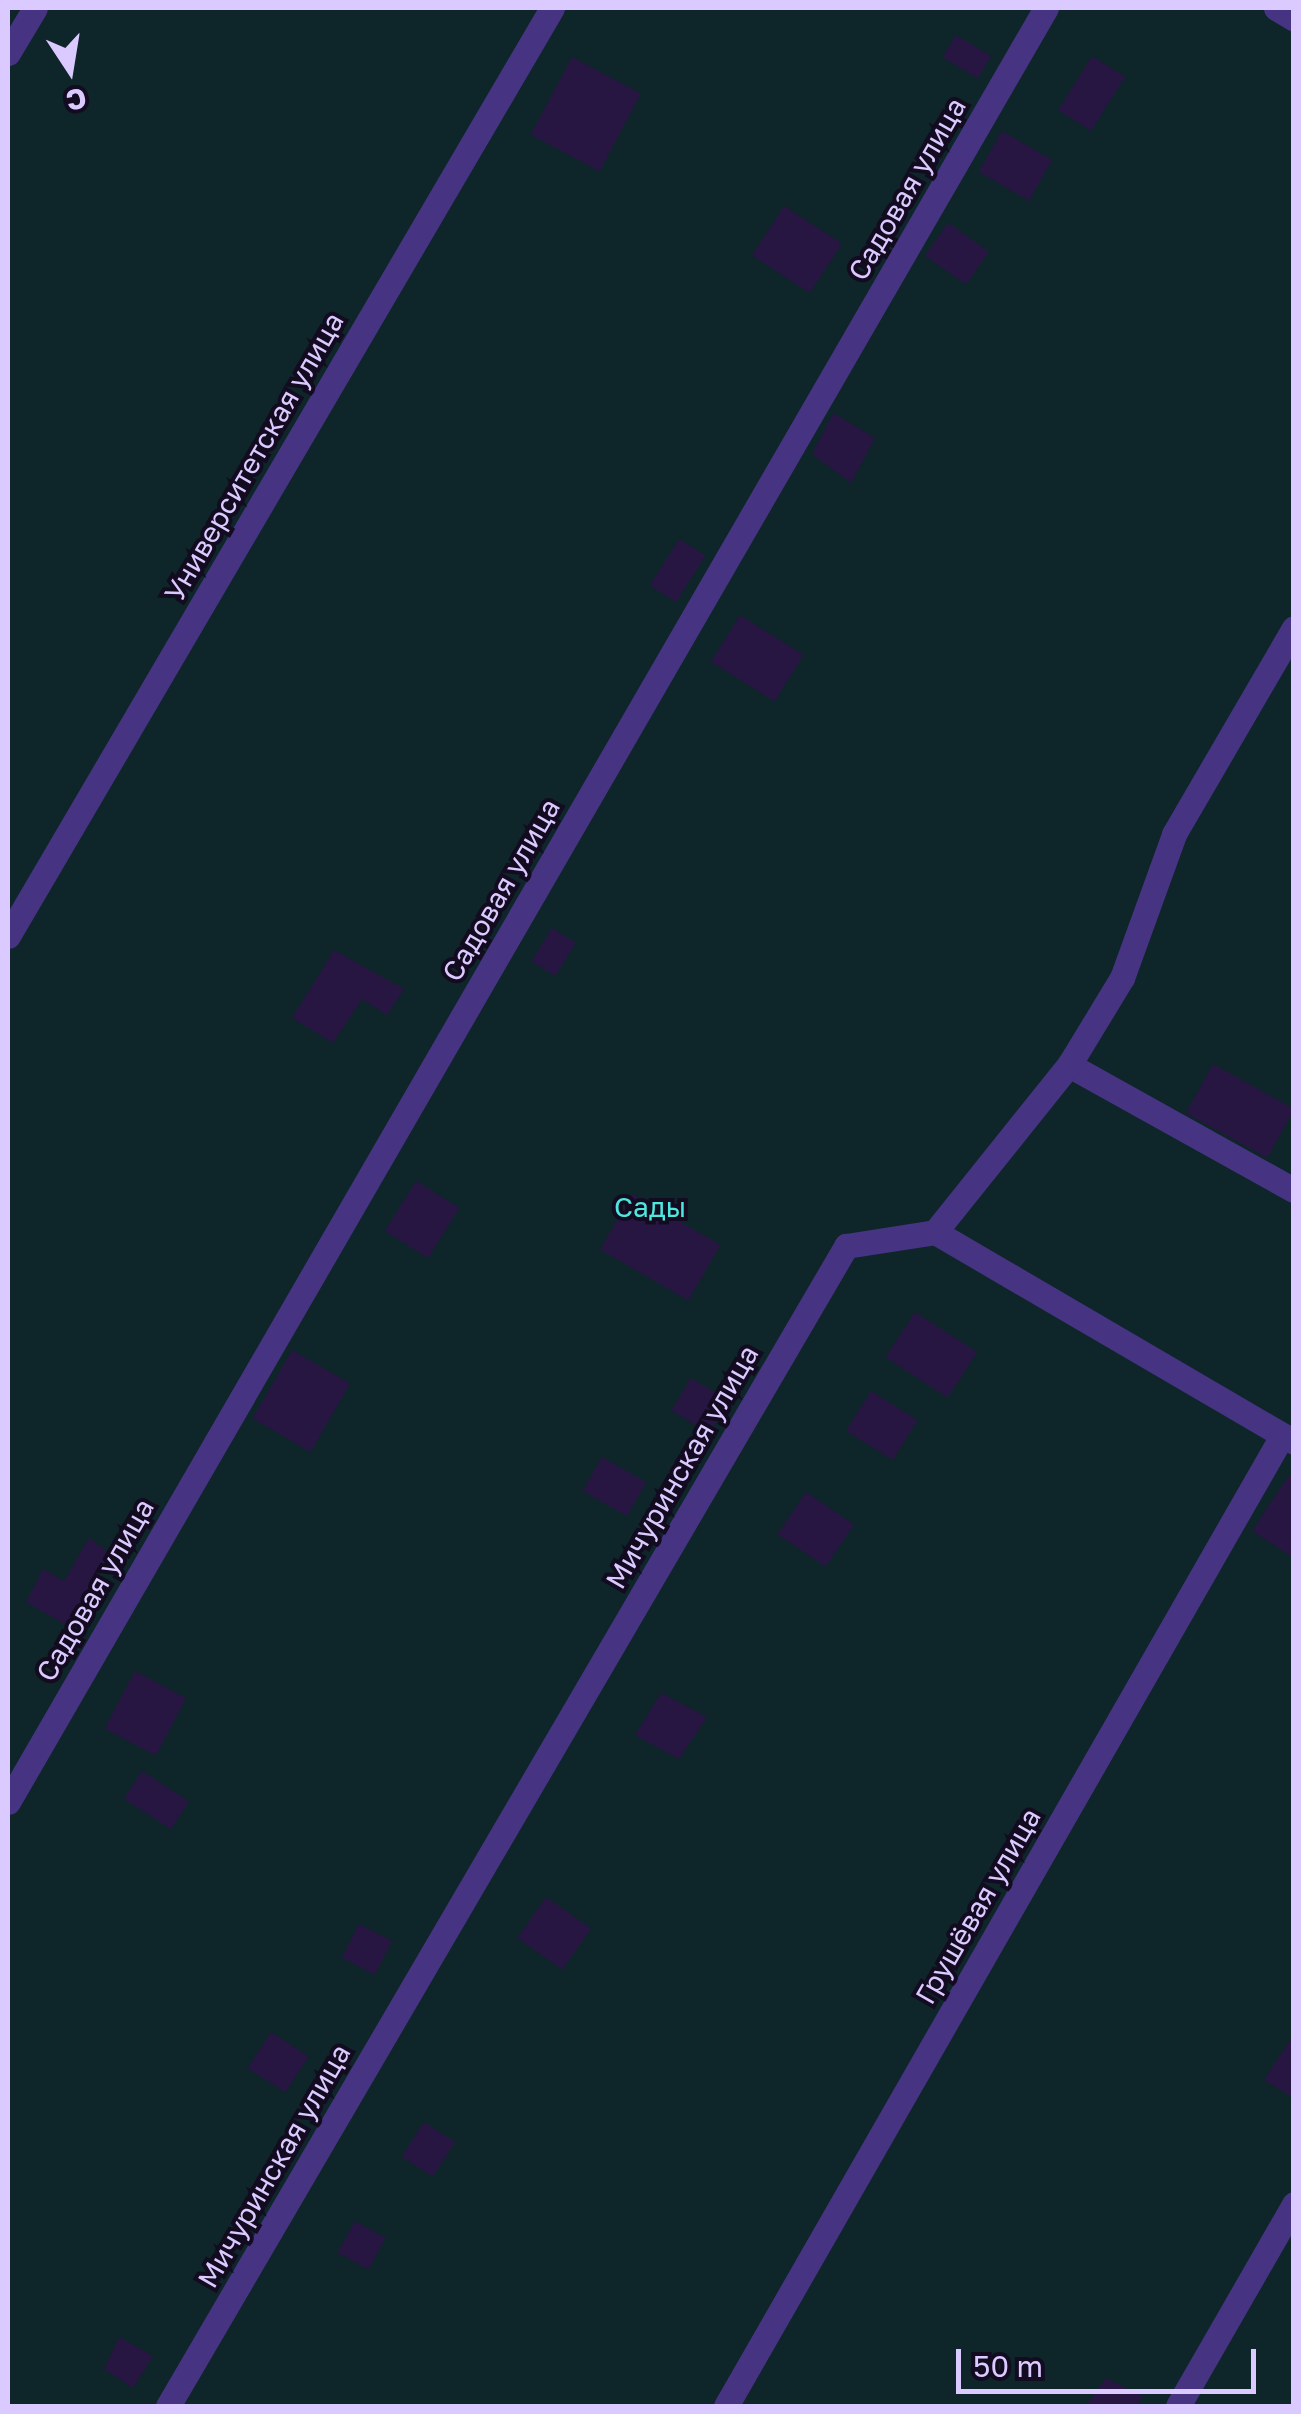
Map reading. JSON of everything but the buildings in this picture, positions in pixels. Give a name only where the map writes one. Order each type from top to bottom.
[{"type":"street","points":[[8,53],[35,8]]},
{"type":"street","name":"Университетская улица","points":[[8,936],[552,8]]},
{"type":"street","name":"Садовая улица","points":[[8,1802],[1046,8]]},
{"type":"street","points":[[1276,8],[1294,19]]},
{"type":"street","points":[[1288,1439],[935,1232],[1069,1065],[1122,978],[1174,834],[1294,628]]},
{"type":"street","points":[[1069,1065],[1294,1190]]},
{"type":"street","name":"Мичуринская улица","points":[[168,2406],[846,1246],[935,1232]]},
{"type":"street","name":"Грушёвая улица","points":[[726,2406],[1288,1439]]},
{"type":"street","points":[[1178,2406],[1294,2204]]},
{"type":"green space","name":"Сады","points":[[8,8],[1293,8],[1293,2406],[8,2406]]}]
